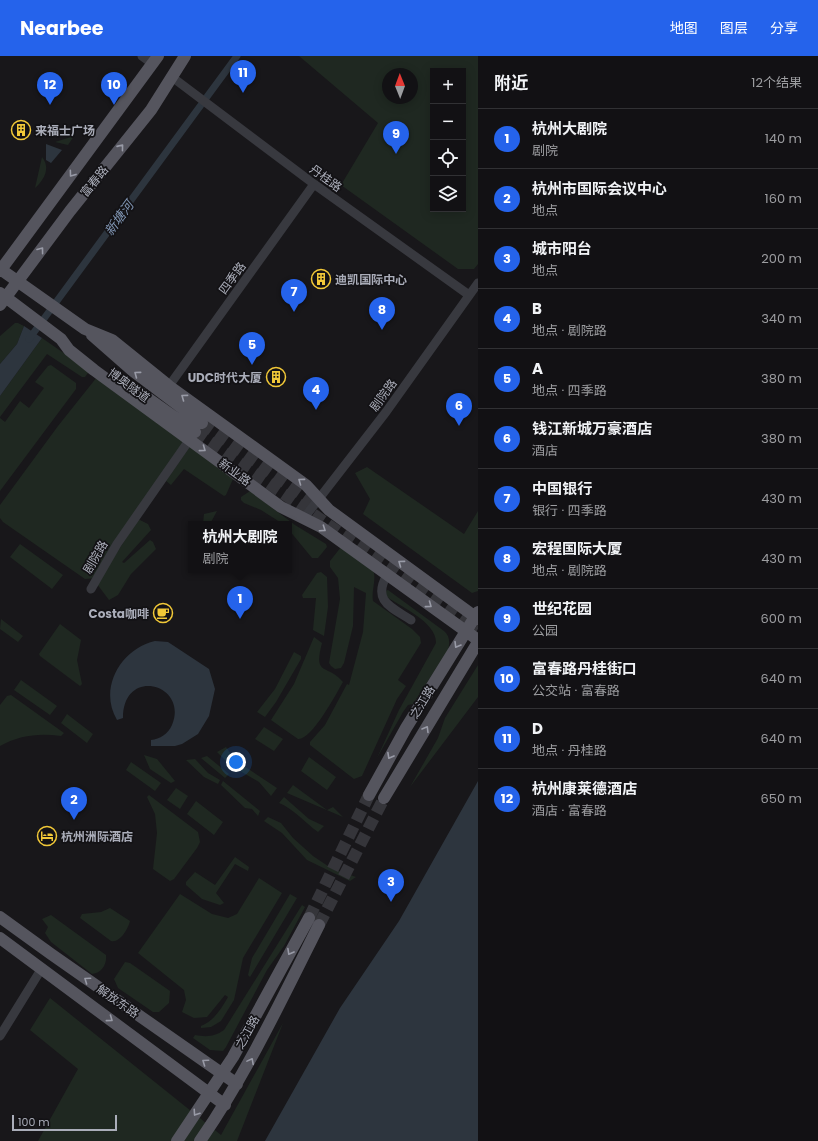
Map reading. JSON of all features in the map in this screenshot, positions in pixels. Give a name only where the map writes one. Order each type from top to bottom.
[{"type":"main road","name":"富春路","points":[[2,298],[151,110],[185,56]]},
{"type":"main road","name":"富春路","points":[[0,270],[156,60]]},
{"type":"main road","points":[[0,270],[85,329],[112,340],[169,386],[306,485],[329,510],[477,616]]},
{"type":"main road","name":"新业路","points":[[2,298],[28,314],[61,340],[70,350],[195,432],[281,506],[321,527],[478,641]]},
{"type":"main road","name":"博奥隧道","points":[[85,329],[133,371],[195,432]]},
{"type":"main road","name":"之江路","points":[[369,795],[406,728],[466,631],[477,616]]},
{"type":"main road","name":"之江路","points":[[384,798],[478,641]]},
{"type":"main road","name":"解放东路","points":[[0,917],[50,954],[237,1084]]},
{"type":"main road","name":"之江路","points":[[177,1141],[222,1074],[314,922],[237,1084],[225,1105],[200,1141]]},
{"type":"main road","name":"解放东路","points":[[0,938],[210,1092],[225,1105]]},
{"type":"street","points":[[142,56],[156,60]]},
{"type":"street","name":"丹桂路","points":[[172,77],[314,184],[469,295]]},
{"type":"street","name":"四季路","points":[[169,386],[314,184]]},
{"type":"street","name":"剧院路","points":[[304,518],[386,412],[478,283]]},
{"type":"street","name":"剧院路","points":[[91,589],[117,544],[195,432]]},
{"type":"street","points":[[387,575],[382,584],[382,598],[385,603],[411,620]]},
{"type":"street","points":[[0,1036],[42,968]]},
{"type":"shaded area","points":[[299,56],[478,56],[478,264],[474,269],[458,269],[341,185],[378,123]]},
{"type":"shaded area","points":[[74,136],[68,145],[55,142]]},
{"type":"shaded area","points":[[46,144],[62,150],[51,163],[46,160]]},
{"type":"shaded area","points":[[42,157],[45,161],[46,170],[44,178],[35,188]]},
{"type":"shaded area","points":[[15,323],[24,326],[17,344],[0,364],[0,336]]},
{"type":"shaded area","points":[[24,326],[42,338],[0,396],[0,364],[17,344]]},
{"type":"shaded area","points":[[42,338],[88,370],[88,373],[85,377],[82,377],[47,354],[0,417],[0,396]]},
{"type":"shaded area","points":[[51,365],[76,383],[76,389],[0,491],[0,418],[5,422],[20,401],[29,408],[44,388],[35,382],[48,366]]},
{"type":"shaded area","points":[[97,377],[184,441],[97,578],[85,579],[3,522],[0,518],[0,505],[58,426]]},
{"type":"shaded area","points":[[191,445],[233,479],[226,495],[224,496],[184,469],[171,485],[166,481]]},
{"type":"shaded area","points":[[367,467],[464,534],[478,511],[478,591],[472,593],[363,514],[370,499],[355,473]]},
{"type":"shaded area","points":[[250,491],[290,521],[278,521],[261,510],[244,503],[241,500],[241,497]]},
{"type":"shaded area","points":[[217,511],[212,521],[203,521],[204,514]]},
{"type":"shaded area","points":[[138,519],[148,524],[151,530],[122,562],[124,563],[150,540],[153,542],[156,549],[131,574],[118,595],[109,600],[97,584]]},
{"type":"shaded area","points":[[292,523],[326,544],[327,547],[318,558],[312,558],[292,534]]},
{"type":"shaded area","points":[[20,544],[63,575],[52,589],[10,557]]},
{"type":"shaded area","points":[[341,547],[373,570],[373,601],[412,629],[420,637],[421,643],[398,680],[406,686],[397,699],[362,776],[354,779],[310,745],[310,742],[325,725],[347,684],[349,685],[363,632],[366,593],[354,587],[353,626],[344,663],[341,668],[335,669],[331,666],[329,663],[340,599],[338,578],[330,567],[330,561]]},
{"type":"shaded area","points":[[321,572],[327,577],[328,607],[324,636],[313,630],[316,598],[303,598],[302,595],[317,573]]},
{"type":"shaded area","points":[[388,590],[444,631],[448,637],[449,645],[448,650],[413,704],[408,705],[403,712],[377,758],[399,710],[436,643],[435,636],[425,622],[387,597],[385,591]]},
{"type":"shaded area","points":[[1,619],[23,636],[18,642],[0,629]]},
{"type":"shaded area","points":[[60,624],[81,640],[77,660],[82,684],[80,686],[39,654]]},
{"type":"shaded area","points":[[314,637],[322,643],[319,661],[320,665],[337,676],[343,682],[317,725],[304,737],[298,739],[271,720],[294,684]]},
{"type":"shaded area","points":[[155,641],[168,642],[209,669],[215,689],[209,716],[198,734],[182,744],[175,746],[151,746],[151,740],[163,736],[172,725],[175,711],[172,699],[164,691],[154,687],[143,687],[133,691],[126,702],[123,718],[117,720],[112,708],[110,695],[112,683],[116,672],[123,661],[132,652],[143,645]]},
{"type":"shaded area","points":[[294,652],[301,656],[301,659],[276,702],[265,717],[257,712],[275,689]]},
{"type":"shaded area","points":[[478,665],[478,697],[410,787],[438,738],[445,718]]},
{"type":"shaded area","points":[[21,680],[57,706],[50,715],[14,690]]},
{"type":"shaded area","points":[[11,695],[64,733],[61,736],[37,735],[22,737],[0,746],[0,705],[7,696]]},
{"type":"shaded area","points":[[67,714],[93,734],[87,743],[61,723]]},
{"type":"shaded area","points":[[264,727],[283,739],[274,751],[255,739]]},
{"type":"shaded area","points":[[226,747],[235,760],[230,765],[217,752]]},
{"type":"shaded area","points":[[144,755],[157,759],[175,781],[171,783],[150,769]]},
{"type":"shaded area","points":[[207,756],[229,774],[225,778],[201,758]]},
{"type":"shaded area","points":[[309,757],[336,777],[327,790],[301,771]]},
{"type":"shaded area","points":[[195,759],[208,773],[220,780],[218,784],[204,777],[186,760]]},
{"type":"shaded area","points":[[131,762],[161,783],[155,791],[126,770]]},
{"type":"shaded area","points":[[238,762],[277,788],[271,796],[259,782],[233,767]]},
{"type":"shaded area","points":[[223,781],[260,811],[258,816],[252,809],[245,808],[221,785]]},
{"type":"shaded area","points":[[478,781],[478,1141],[265,1141],[340,1008],[399,921]]},
{"type":"shaded area","points":[[293,785],[327,810],[333,807],[343,817],[287,793]]},
{"type":"shaded area","points":[[176,788],[188,796],[180,809],[167,800]]},
{"type":"shaded area","points":[[149,795],[198,832],[200,842],[197,848],[174,879],[170,881],[153,869],[157,833],[155,814],[147,797]]},
{"type":"shaded area","points":[[284,797],[309,819],[324,826],[318,832],[294,812],[279,803]]},
{"type":"shaded area","points":[[196,801],[223,822],[214,835],[187,814]]},
{"type":"shaded area","points":[[268,817],[281,823],[293,838],[313,856],[331,868],[356,877],[350,881],[307,860],[282,833],[264,821]]},
{"type":"shaded area","points":[[235,857],[249,867],[248,871],[235,864],[216,893],[224,903],[220,905],[202,899],[186,885],[186,882],[195,872],[215,885]]},
{"type":"shaded area","points":[[259,878],[282,893],[243,958],[234,1000],[221,1021],[211,1027],[201,1028],[201,1026],[210,1021],[217,1014],[228,997],[225,995],[207,1017],[194,1018],[182,1012],[186,1000],[184,990],[138,953],[180,894],[212,914],[228,918],[237,914]]},
{"type":"shaded area","points":[[290,894],[297,898],[250,977],[248,975],[252,958]]},
{"type":"shaded area","points":[[302,905],[305,907],[284,946],[267,970],[223,1051],[210,1050],[193,1038],[195,1035],[210,1036],[224,1030]]},
{"type":"shaded area","points":[[110,908],[130,921],[123,935],[114,941],[111,941],[80,918],[82,914],[101,912]]},
{"type":"shaded area","points":[[51,915],[106,955],[105,965],[99,972],[92,974],[51,942],[45,933],[48,927],[42,919]]},
{"type":"shaded area","points":[[125,962],[130,963],[170,991],[169,1003],[159,1012],[153,1012],[118,988],[114,979]]},
{"type":"shaded area","points":[[50,998],[221,1135],[283,1023],[237,1141],[38,1141],[78,1069],[30,1030]]},
{"type":"waterway","name":"新塘河","points":[[29,339],[237,56]]},
{"type":"tunnel","points":[[202,423],[319,507]]},
{"type":"tunnel","points":[[195,432],[478,629]]},
{"type":"tunnel","points":[[309,918],[369,795]]},
{"type":"tunnel","points":[[319,925],[384,798]]},
{"type":"place","name":"D","points":[[243,93]]},
{"type":"place","name":"杭州康莱德酒店","points":[[50,105]]},
{"type":"place","name":"富春路丹桂街口","points":[[114,105]]},
{"type":"place","name":"来福士广场","points":[[21,130]]},
{"type":"place","name":"世纪花园","points":[[396,154]]},
{"type":"place","name":"迪凯国际中心","points":[[321,279]]},
{"type":"place","name":"中国银行","points":[[294,312]]},
{"type":"place","name":"宏程国际大厦","points":[[382,330]]},
{"type":"place","name":"A","points":[[252,365]]},
{"type":"place","name":"UDC时代大厦","points":[[276,377]]},
{"type":"place","name":"B","points":[[316,410]]},
{"type":"place","name":"钱江新城万豪酒店","points":[[459,426]]},
{"type":"place","name":"Costa咖啡","points":[[163,613]]},
{"type":"place","name":"杭州大剧院","points":[[240,619]]},
{"type":"place","name":"杭州市国际会议中心","points":[[74,820]]},
{"type":"place","name":"杭州洲际酒店","points":[[47,836]]},
{"type":"place","name":"城市阳台","points":[[391,902]]}]
